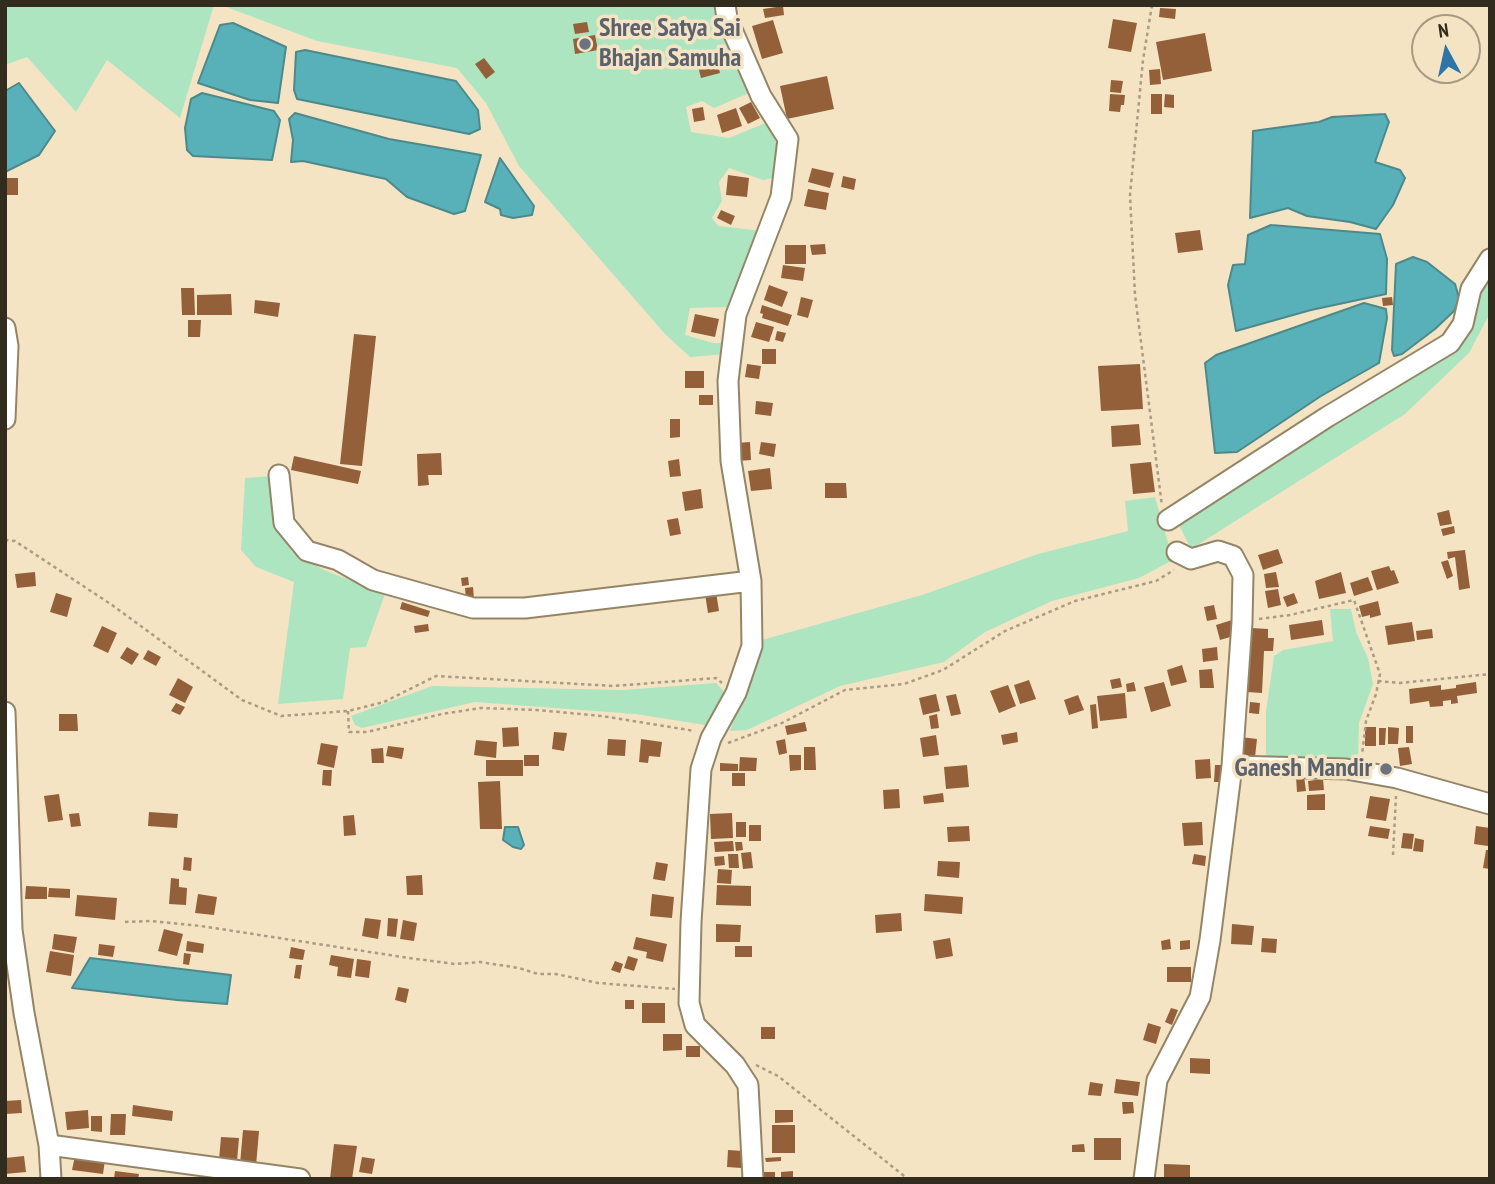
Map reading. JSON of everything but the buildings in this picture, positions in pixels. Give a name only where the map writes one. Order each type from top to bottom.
[{"type":"street","points":[[726,5],[727,18],[761,96],[788,139],[780,197],[736,315],[728,382],[731,461],[751,582],[752,646],[736,693],[712,736],[701,769],[691,922],[689,1003],[695,1025],[735,1065],[748,1085],[753,1179]]},
{"type":"street","points":[[1168,520],[1326,417],[1450,343],[1463,324],[1471,289],[1490,259]]},
{"type":"street","points":[[5,328],[8,346],[5,419]]},
{"type":"street","points":[[279,475],[284,523],[307,551],[338,560],[373,580],[473,608],[525,608],[751,582]]},
{"type":"street","points":[[1144,1179],[1157,1080],[1200,997],[1232,766],[1242,622],[1243,575],[1233,556],[1218,551],[1191,559],[1177,552]]},
{"type":"street","points":[[5,712],[12,930],[24,1013],[50,1145],[51,1179]]},
{"type":"street","points":[[1232,766],[1362,772],[1397,778],[1490,804]]},
{"type":"street","points":[[50,1145],[300,1179]]},
{"type":"path","points":[[1152,5],[1143,60],[1130,195],[1135,295],[1160,500],[1168,520]]},
{"type":"path","points":[[5,540],[15,541],[111,605],[242,700],[281,716],[348,711],[384,702],[436,676],[614,686],[716,678],[736,693]]},
{"type":"path","points":[[348,711],[349,732],[367,732],[442,713],[481,708],[602,716],[672,726],[712,736],[724,744],[782,723],[845,690],[904,684],[943,670],[1005,631],[1075,601],[1156,582],[1179,567],[1177,552]]},
{"type":"path","points":[[1242,622],[1290,615],[1354,600],[1380,674],[1366,721],[1362,772]]},
{"type":"path","points":[[1378,681],[1400,683],[1490,674]]},
{"type":"path","points":[[1393,855],[1397,778]]},
{"type":"path","points":[[125,922],[151,921],[201,926],[454,964],[480,962],[598,983],[689,990]]},
{"type":"path","points":[[735,1065],[757,1065],[778,1076],[908,1179]]},
{"type":"green space","points":[[5,5],[214,5],[180,118],[107,60],[76,112],[27,57],[5,65]]},
{"type":"green space","points":[[221,5],[718,5],[728,50],[749,93],[714,108],[702,101],[686,107],[691,132],[729,138],[768,122],[778,148],[777,177],[763,180],[729,168],[719,182],[722,201],[712,218],[718,226],[762,231],[730,307],[690,308],[685,335],[713,343],[727,343],[726,354],[690,357],[665,334],[519,166],[486,103],[457,68],[317,41]]},
{"type":"green space","points":[[1490,271],[1490,313],[1469,353],[1405,414],[1191,549],[1177,521],[1457,349]]},
{"type":"green space","points":[[273,476],[275,512],[291,551],[324,570],[385,594],[366,647],[350,648],[343,699],[278,704],[294,582],[256,567],[241,550],[245,478]]},
{"type":"green space","points":[[1155,497],[1173,560],[1139,578],[1052,601],[985,632],[944,662],[840,686],[747,730],[730,731],[762,640],[922,595],[1038,554],[1128,531],[1125,501]]},
{"type":"green space","points":[[1330,609],[1351,609],[1356,632],[1368,658],[1373,684],[1359,723],[1358,759],[1266,758],[1266,712],[1274,656],[1283,650],[1333,641]]},
{"type":"green space","points":[[716,683],[726,694],[712,726],[635,714],[475,702],[362,728],[355,725],[351,716],[432,686],[623,690]]},
{"type":"water","points":[[233,23],[286,47],[278,103],[250,100],[198,83],[220,25]]},
{"type":"water","points":[[305,50],[456,81],[478,110],[480,129],[469,134],[297,99],[294,90],[296,52]]},
{"type":"water","points":[[19,83],[55,131],[39,155],[5,172],[5,91]]},
{"type":"water","points":[[202,93],[274,111],[280,120],[272,160],[193,156],[187,150],[185,128],[191,99]]},
{"type":"water","points":[[295,113],[389,139],[481,155],[465,211],[454,214],[407,197],[386,179],[303,161],[291,162],[293,140],[289,119]]},
{"type":"water","points":[[1385,114],[1389,122],[1375,162],[1400,170],[1405,178],[1393,205],[1376,229],[1307,216],[1288,208],[1250,218],[1253,131],[1319,122],[1332,117]]},
{"type":"water","points":[[500,158],[534,206],[532,215],[513,218],[501,215],[500,209],[485,202]]},
{"type":"water","points":[[1271,225],[1380,234],[1387,259],[1386,294],[1311,310],[1236,331],[1228,285],[1233,265],[1245,264],[1248,235]]},
{"type":"water","points":[[1413,257],[1427,262],[1455,284],[1459,298],[1454,311],[1435,329],[1402,354],[1394,356],[1392,350],[1396,264]]},
{"type":"water","points":[[1364,303],[1386,309],[1387,318],[1379,363],[1321,396],[1237,452],[1215,453],[1205,363],[1216,355]]},
{"type":"water","points":[[505,827],[518,827],[524,845],[521,849],[503,840]]},
{"type":"water","points":[[90,958],[231,975],[227,1004],[72,988]]},
{"type":"place","name":"Shree Satya Sai Bhajan Samuha","points":[[585,44]]},
{"type":"place","name":"Ganesh Mandir","points":[[1386,769]]}]
